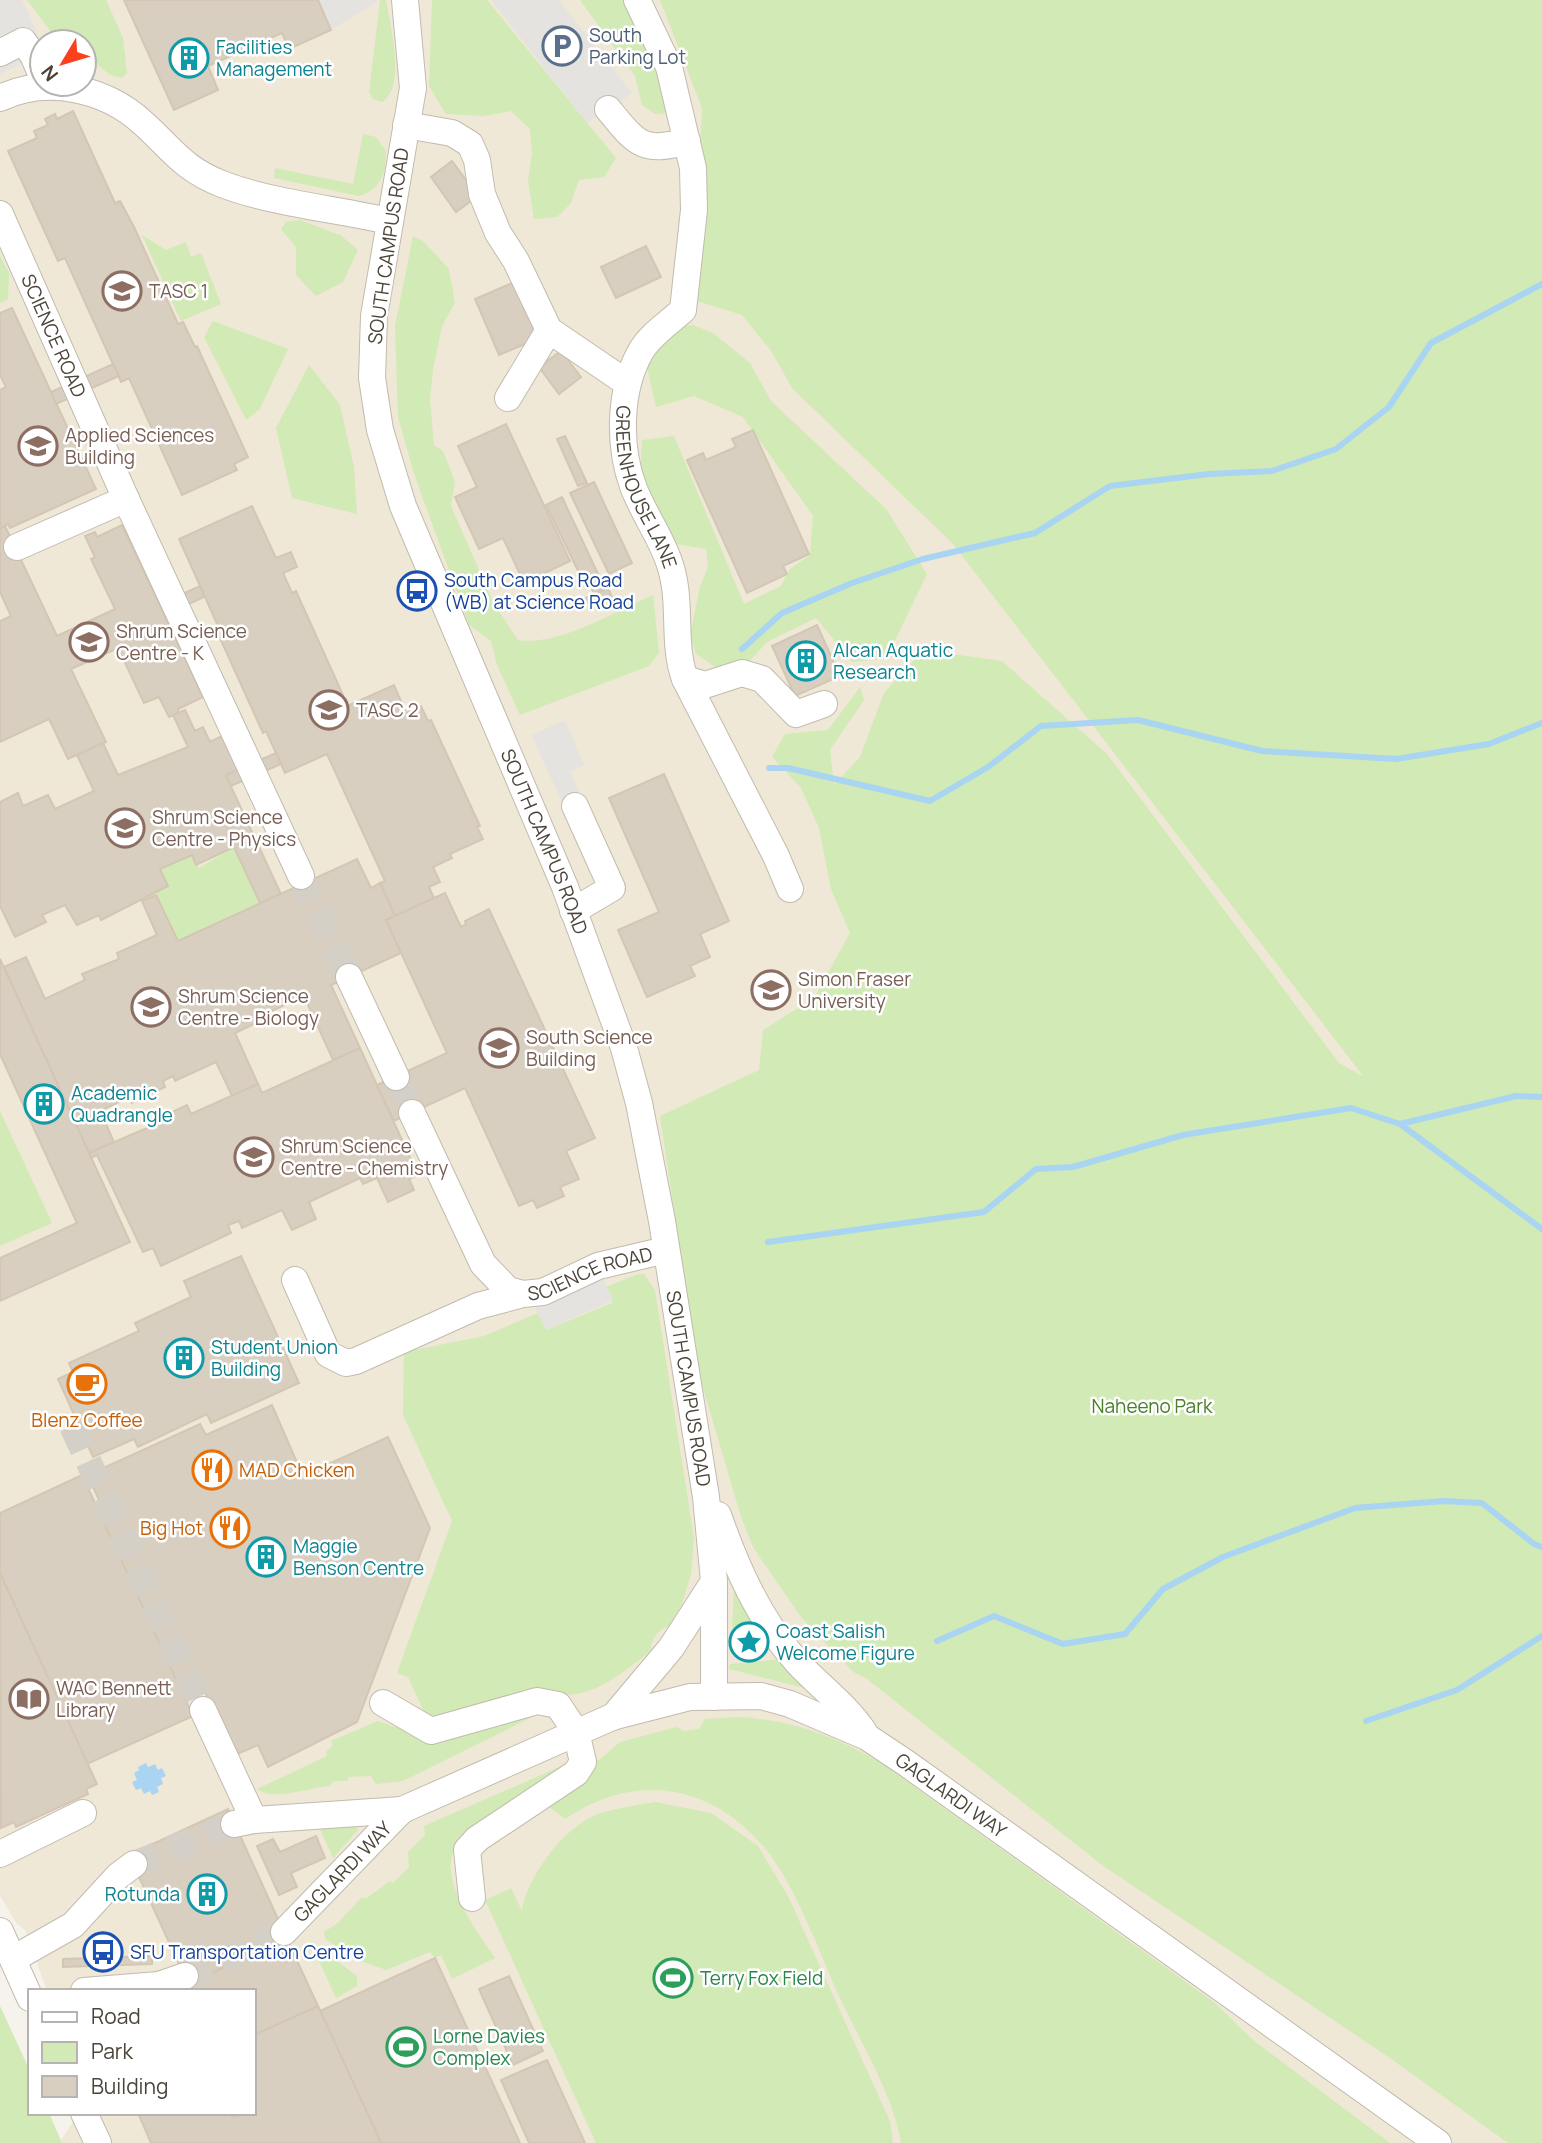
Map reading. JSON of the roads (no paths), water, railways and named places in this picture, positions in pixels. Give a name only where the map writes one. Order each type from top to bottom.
[{"type":"street","name":"SOUTH CAMPUS ROAD","points":[[405,0],[413,88],[388,220],[372,341],[372,378],[380,430],[403,506],[573,911],[624,1048],[639,1103],[706,1497],[714,1581],[714,1697]]},
{"type":"street","points":[[627,383],[642,349],[683,310],[694,210],[693,168],[669,67],[637,0]]},
{"type":"street","points":[[0,53],[23,41],[28,48]]},
{"type":"street","points":[[0,98],[28,88]]},
{"type":"street","points":[[98,96],[122,107],[143,123],[180,162],[224,185],[388,220]]},
{"type":"street","points":[[608,109],[639,144],[663,148],[687,141]]},
{"type":"street","name":"GREENHOUSE LANE","points":[[406,125],[452,132],[470,144],[477,160],[482,194],[493,220],[549,330],[627,383],[622,410],[632,431],[632,484],[671,567],[677,598],[679,662],[685,679],[776,856],[790,890]]},
{"type":"street","name":"SCIENCE ROAD","points":[[0,214],[126,499],[301,876]]},
{"type":"street","points":[[508,398],[549,330]]},
{"type":"street","points":[[17,547],[126,499]]},
{"type":"street","points":[[685,679],[705,685],[742,673],[762,679],[796,714],[824,704]]},
{"type":"street","points":[[573,911],[612,888],[575,806]]},
{"type":"street","points":[[349,977],[396,1077]]},
{"type":"street","name":"SCIENCE ROAD","points":[[412,1112],[484,1264],[508,1290],[523,1294],[542,1292],[598,1266],[666,1250]]},
{"type":"street","points":[[295,1280],[328,1354],[346,1363],[356,1361],[478,1306],[523,1294]]},
{"type":"street","points":[[706,1497],[718,1515],[733,1560],[750,1596],[772,1630],[798,1662],[851,1713],[867,1737]]},
{"type":"street","points":[[612,1717],[671,1648],[714,1581]]},
{"type":"street","name":"GAGLARDI WAY","points":[[203,1710],[244,1822],[402,1810],[612,1717],[677,1700],[761,1696],[790,1704],[867,1737],[1438,2143]]},
{"type":"street","points":[[383,1703],[431,1731],[537,1702],[558,1705],[576,1732],[583,1762],[576,1773],[477,1839],[467,1850],[472,1898]]},
{"type":"street","name":"GAGLARDI WAY","points":[[284,1932],[402,1810]]},
{"type":"street","points":[[0,1854],[83,1813]]},
{"type":"street","points":[[0,1931],[22,1980],[118,1876],[134,1864]]},
{"type":"street","points":[[109,1989],[159,1985],[185,1976]]},
{"type":"street","points":[[84,2115],[98,2143]]},
{"type":"water","points":[[146,1763],[148,1767],[155,1764],[158,1770],[162,1768],[166,1776],[161,1778],[163,1784],[157,1787],[159,1792],[152,1795],[150,1791],[144,1794],[141,1788],[136,1790],[132,1782],[137,1780],[134,1773],[139,1770],[138,1767]]},
{"type":"waterway","points":[[742,649],[782,613],[852,583],[923,559],[1035,533],[1110,486],[1209,474],[1272,471],[1336,449],[1389,407],[1431,343],[1542,284]]},
{"type":"waterway","points":[[769,768],[788,768],[930,801],[988,767],[1041,726],[1138,720],[1262,751],[1396,759],[1489,744],[1542,723]]},
{"type":"waterway","points":[[1400,1124],[1516,1096],[1542,1097]]},
{"type":"waterway","points":[[768,1242],[984,1212],[1036,1169],[1073,1167],[1183,1135],[1351,1108],[1400,1124],[1542,1229]]},
{"type":"waterway","points":[[937,1641],[994,1616],[1063,1644],[1125,1634],[1163,1589],[1223,1557],[1355,1508],[1443,1501],[1482,1503],[1534,1544],[1542,1547]]},
{"type":"waterway","points":[[1366,1721],[1457,1690],[1542,1636]]},
{"type":"tunnel","points":[[301,876],[349,977]]},
{"type":"tunnel","points":[[396,1077],[412,1113]]},
{"type":"tunnel","points":[[72,1426],[203,1710]]},
{"type":"tunnel","points":[[134,1864],[234,1824]]},
{"type":"tunnel","points":[[185,1976],[284,1932]]},
{"type":"place","name":"South Parking Lot","points":[[562,46]]},
{"type":"place","name":"Facilities Management","points":[[189,58]]},
{"type":"place","name":"TASC 1","points":[[122,291]]},
{"type":"place","name":"Applied Sciences Building","points":[[38,446]]},
{"type":"place","name":"South Campus Road (WB) at Science Road","points":[[417,591]]},
{"type":"place","name":"Shrum Science Centre - K","points":[[89,642]]},
{"type":"place","name":"Alcan Aquatic Research","points":[[806,661]]},
{"type":"place","name":"TASC 2","points":[[329,710]]},
{"type":"place","name":"Shrum Science Centre - Physics","points":[[125,828]]},
{"type":"place","name":"Simon Fraser University","points":[[771,990]]},
{"type":"place","name":"Shrum Science Centre - Biology","points":[[151,1007]]},
{"type":"place","name":"South Science Building","points":[[499,1048]]},
{"type":"place","name":"Academic Quadrangle","points":[[44,1104]]},
{"type":"place","name":"Shrum Science Centre - Chemistry","points":[[254,1157]]},
{"type":"place","name":"Student Union Building","points":[[184,1358]]},
{"type":"place","name":"Blenz Coffee","points":[[87,1384]]},
{"type":"place","name":"MAD Chicken","points":[[212,1470]]},
{"type":"place","name":"Big Hot","points":[[230,1528]]},
{"type":"place","name":"Maggie Benson Centre","points":[[266,1557]]},
{"type":"place","name":"Coast Salish Welcome Figure","points":[[749,1642]]},
{"type":"place","name":"WAC Bennett Library","points":[[29,1699]]},
{"type":"place","name":"Rotunda","points":[[207,1894]]},
{"type":"place","name":"SFU Transportation Centre","points":[[103,1952]]},
{"type":"place","name":"Terry Fox Field","points":[[673,1978]]},
{"type":"place","name":"Lorne Davies Complex","points":[[406,2047]]},
{"type":"park label","name":"Naheeno Park","points":[[1152,1406]]}]
